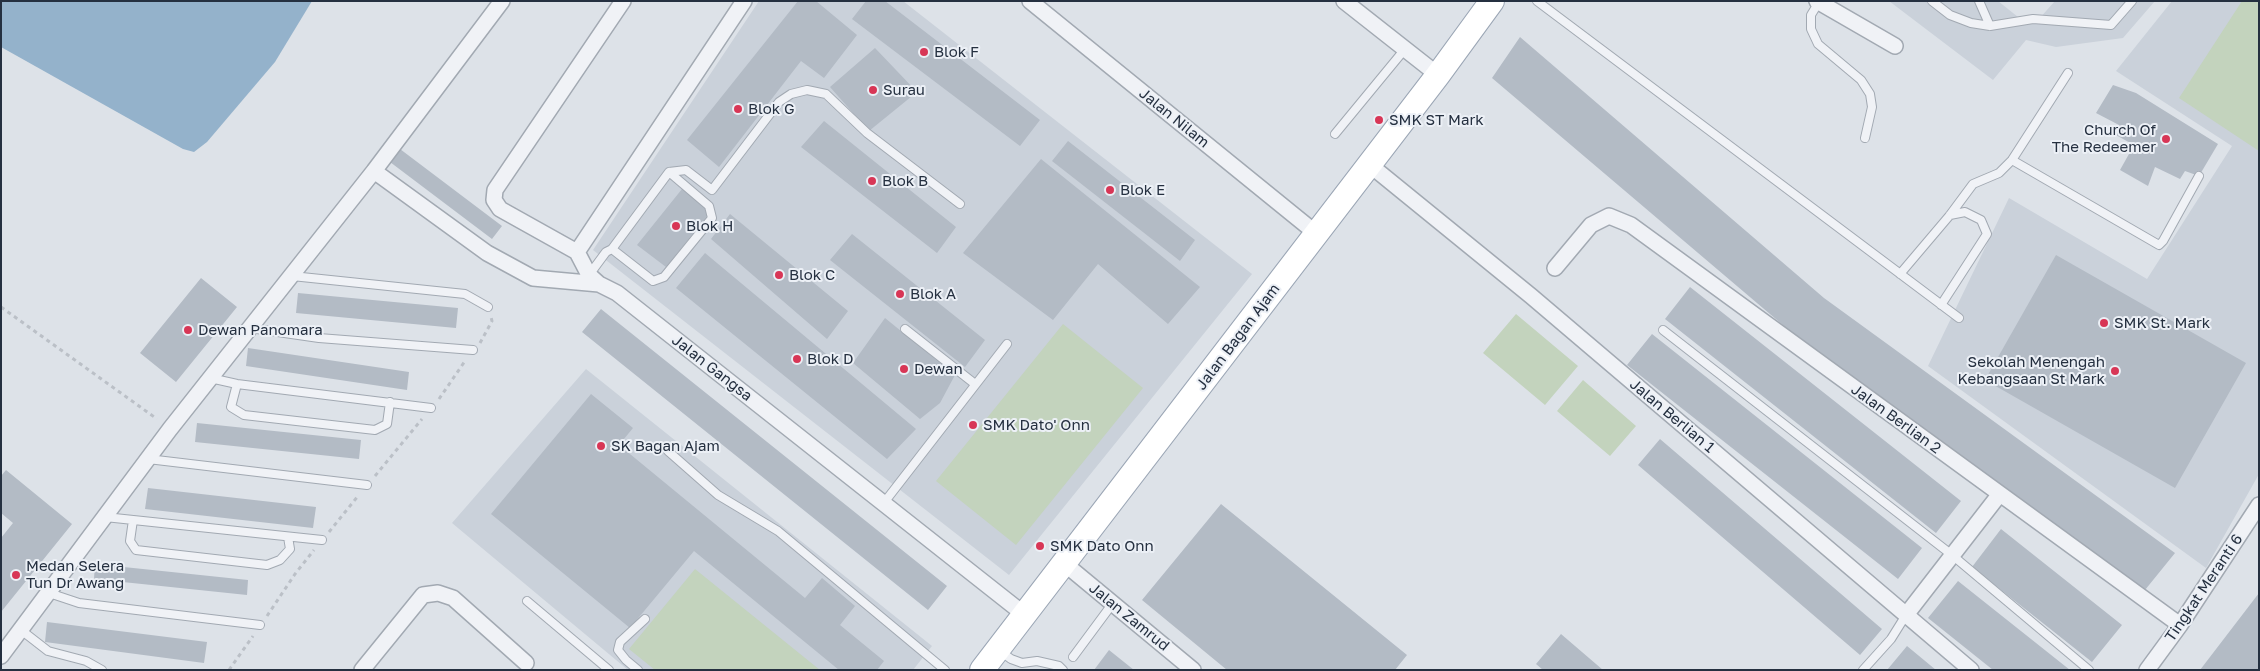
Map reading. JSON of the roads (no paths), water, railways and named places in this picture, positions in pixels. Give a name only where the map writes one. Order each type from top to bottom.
[{"type":"main road","name":"Jalan Bagan Ajam","points":[[982,670],[1370,165],[1492,1]]},
{"type":"street","points":[[1,656],[170,429],[374,171],[502,1]]},
{"type":"street","points":[[594,280],[577,252],[500,209],[494,200],[495,190],[623,1]]},
{"type":"street","points":[[577,252],[744,1]]},
{"type":"street","name":"Jalan Nilam","points":[[1030,1],[1317,234]]},
{"type":"street","points":[[1344,1],[1438,75]]},
{"type":"street","points":[[1818,2],[1894,46]]},
{"type":"street","name":"Jalan Berlian 1","points":[[1370,165],[1531,296],[1971,670]]},
{"type":"street","name":"Jalan Gangsa","points":[[374,171],[486,253],[533,278],[594,280],[617,293],[1025,615]]},
{"type":"street","name":"Jalan Berlian 2","points":[[1555,268],[1592,225],[1609,216],[1631,225],[2180,625]]},
{"type":"street","points":[[1906,615],[1999,494]]},
{"type":"street","name":"Tingkat Meranti 6","points":[[2147,670],[2180,625],[2259,506]]},
{"type":"street","name":"Jalan Zamrud","points":[[1064,564],[1193,670]]},
{"type":"street","points":[[362,670],[423,595],[438,593],[453,598],[526,663]]},
{"type":"lane","points":[[1537,1],[1959,318]]},
{"type":"lane","points":[[1932,1],[1950,15],[1971,23],[1990,26],[2033,19],[2111,25],[2132,1]]},
{"type":"lane","points":[[1979,1],[1990,26]]},
{"type":"lane","points":[[1818,2],[1811,15],[1811,29],[1818,44],[1861,80],[1870,94],[1872,107],[1865,138]]},
{"type":"lane","points":[[1335,134],[1405,50]]},
{"type":"lane","points":[[1900,274],[1950,215],[1973,184],[1999,173],[2012,160],[2068,73]]},
{"type":"lane","points":[[594,280],[606,252],[612,249],[669,172],[686,170],[712,190],[778,102],[791,94],[807,90],[826,94],[867,133],[960,204]]},
{"type":"lane","points":[[2012,160],[2159,244],[2199,176]]},
{"type":"lane","points":[[612,249],[653,281],[664,278],[712,218],[709,206],[669,172]]},
{"type":"lane","points":[[1942,305],[1987,234],[1981,220],[1965,212],[1950,215]]},
{"type":"lane","points":[[291,276],[465,294],[488,307]]},
{"type":"lane","points":[[250,328],[319,338],[473,350]]},
{"type":"lane","points":[[905,329],[975,384]]},
{"type":"lane","points":[[1663,330],[1952,556],[2089,670]]},
{"type":"lane","points":[[883,504],[1007,344]]},
{"type":"lane","points":[[210,378],[237,384],[430,408]]},
{"type":"lane","points":[[237,384],[231,407],[244,415],[375,430],[387,424],[390,402]]},
{"type":"lane","points":[[668,451],[718,495],[778,531],[945,670]]},
{"type":"lane","points":[[148,460],[367,484]]},
{"type":"lane","points":[[105,516],[322,540]]},
{"type":"lane","points":[[133,520],[130,541],[136,550],[267,565],[280,560],[290,549],[288,537]]},
{"type":"lane","points":[[49,593],[79,603],[260,625]]},
{"type":"lane","points":[[527,601],[609,670]]},
{"type":"lane","points":[[1073,657],[1113,603]]},
{"type":"lane","points":[[1863,670],[1891,639],[1906,615]]},
{"type":"lane","points":[[638,670],[618,650],[620,642],[645,619]]},
{"type":"lane","points":[[21,630],[48,651],[86,660],[102,670]]},
{"type":"lane","points":[[998,650],[1010,659],[1022,663],[1037,661],[1059,666],[1063,670]]},
{"type":"water","points":[[1,1],[312,1],[275,62],[207,142],[194,152],[183,149],[1,47]]},
{"type":"place","name":"Blok F","points":[[924,52]]},
{"type":"place","name":"Surau","points":[[873,90]]},
{"type":"place","name":"Blok G","points":[[738,109]]},
{"type":"place","name":"SMK ST Mark","points":[[1379,120]]},
{"type":"place","name":"Church Of The Redeemer","points":[[2166,139]]},
{"type":"place","name":"Blok B","points":[[872,181]]},
{"type":"place","name":"Blok E","points":[[1110,190]]},
{"type":"place","name":"Blok H","points":[[676,226]]},
{"type":"place","name":"Blok C","points":[[779,275]]},
{"type":"place","name":"Blok A","points":[[900,294]]},
{"type":"place","name":"SMK St. Mark","points":[[2104,323]]},
{"type":"place","name":"Dewan Panomara","points":[[188,330]]},
{"type":"place","name":"Blok D","points":[[797,359]]},
{"type":"place","name":"Dewan","points":[[904,369]]},
{"type":"place","name":"Sekolah Menengah Kebangsaan St Mark","points":[[2115,371]]},
{"type":"place","name":"SMK Dato' Onn","points":[[973,425]]},
{"type":"place","name":"SK Bagan Ajam","points":[[601,446]]},
{"type":"place","name":"SMK Dato Onn","points":[[1040,546]]},
{"type":"place","name":"Medan Selera Tun Dr Awang","points":[[16,575]]}]
